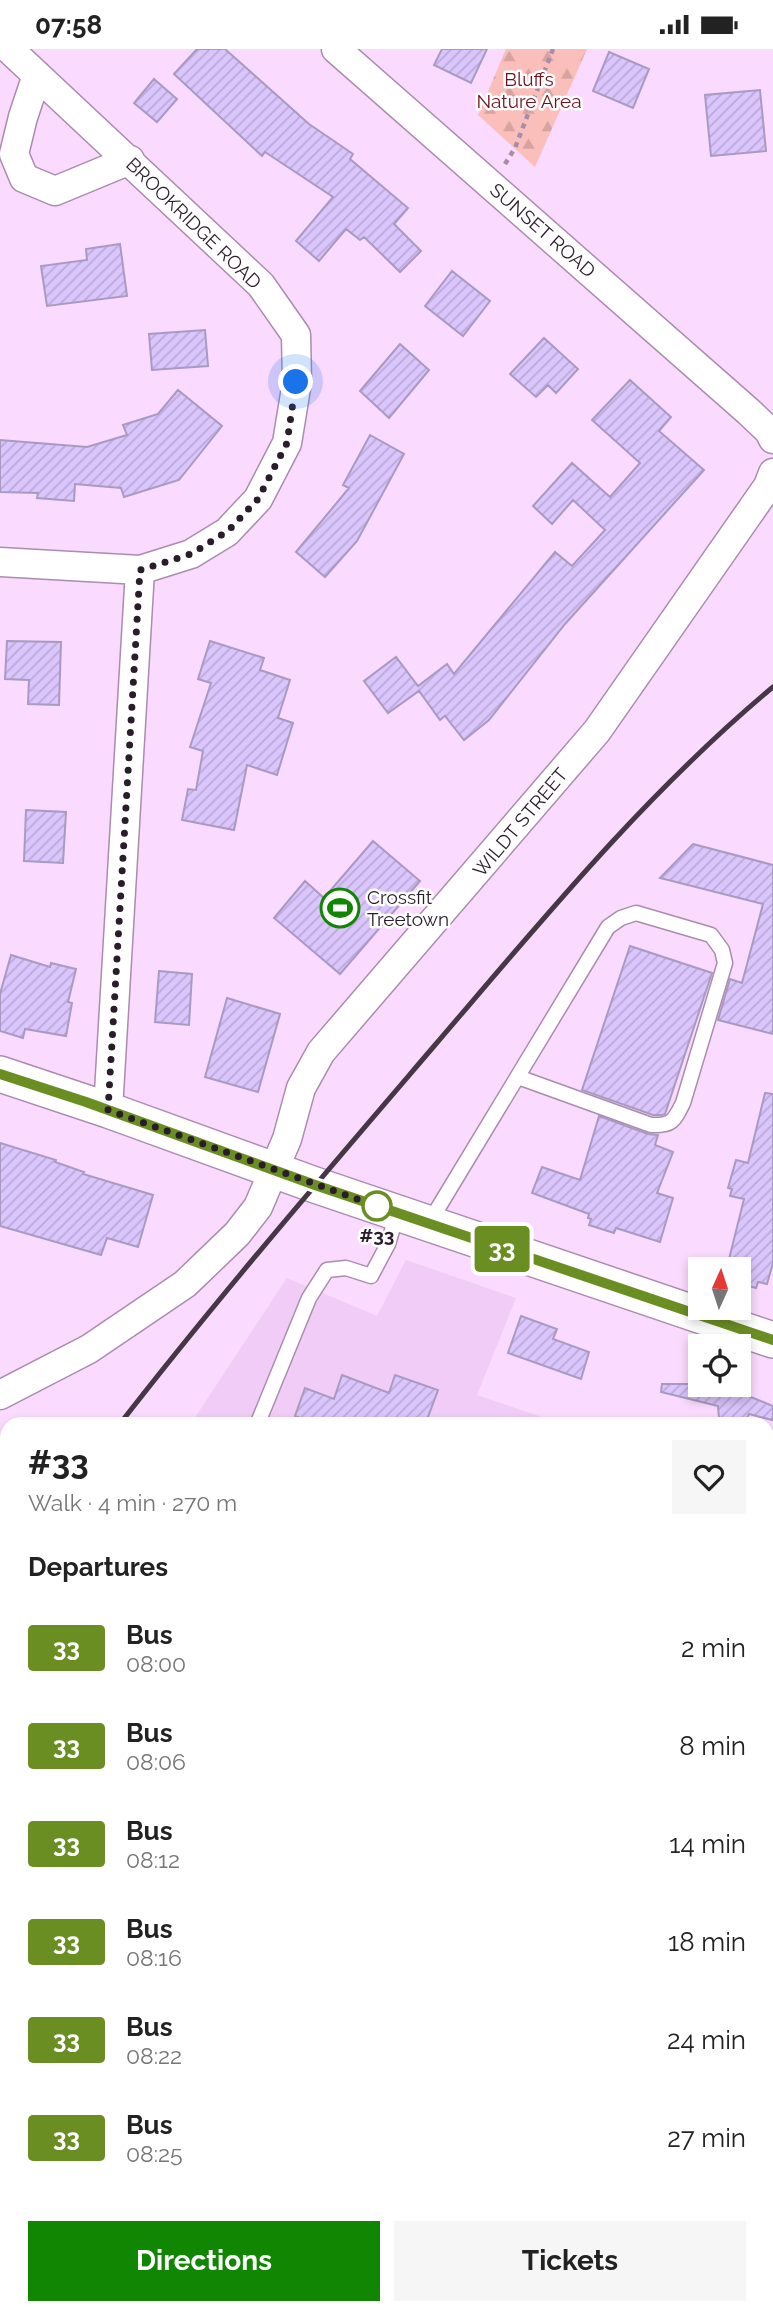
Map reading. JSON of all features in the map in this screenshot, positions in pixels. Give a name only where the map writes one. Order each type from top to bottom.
[{"type":"street","name":"BROOKRIDGE ROAD","points":[[9,49],[261,285],[296,335],[296,382],[287,443],[258,499],[228,531],[191,554],[140,570]]},
{"type":"street","name":"SUNSET ROAD","points":[[336,49],[749,412],[769,431],[773,439]]},
{"type":"street","points":[[37,75],[14,154],[24,179],[55,191],[130,160]]},
{"type":"street","name":"WILDT STREET","points":[[0,1395],[89,1349],[185,1284],[237,1234],[258,1207],[287,1139],[301,1088],[321,1052],[597,731],[768,487],[773,473]]},
{"type":"street","points":[[0,562],[140,570],[108,1110]]},
{"type":"street","points":[[0,1074],[773,1340]]},
{"type":"lane","points":[[260,1417],[309,1298],[327,1270],[346,1268],[371,1276],[388,1244],[413,1218],[518,1077],[608,927],[621,918],[636,913],[711,935],[722,950],[725,963],[683,1103],[674,1121],[664,1126],[651,1125],[518,1077]]},
{"type":"path","points":[[492,186],[515,148],[553,49]]},
{"type":"shaded area","points":[[406,1260],[516,1298],[477,1395],[541,1417],[195,1417],[287,1278],[377,1316]]},
{"type":"green space","name":"Bluffs Nature Area","points":[[506,49],[587,49],[535,167],[478,115]]},
{"type":"building","points":[[197,49],[225,49],[309,124],[353,154],[350,159],[408,208],[394,224],[421,251],[400,272],[364,237],[360,240],[346,229],[319,261],[296,241],[333,197],[265,152],[262,156],[174,74]]},
{"type":"building","points":[[442,49],[487,49],[471,83],[434,65]]},
{"type":"building","points":[[609,52],[649,69],[633,108],[593,91]]},
{"type":"building","points":[[154,79],[177,99],[157,122],[134,103]]},
{"type":"building","points":[[760,90],[766,151],[711,156],[705,95]]},
{"type":"building","points":[[120,244],[127,296],[47,306],[41,266],[87,260],[86,249]]},
{"type":"building","points":[[452,271],[490,301],[463,336],[425,306]]},
{"type":"building","points":[[205,330],[208,366],[152,370],[149,334]]},
{"type":"building","points":[[544,338],[578,369],[556,393],[548,385],[536,397],[510,374]]},
{"type":"building","points":[[400,344],[429,370],[389,418],[360,391]]},
{"type":"building","points":[[630,380],[671,417],[659,431],[704,470],[565,624],[489,720],[464,740],[445,716],[440,720],[419,691],[388,713],[364,681],[396,657],[418,686],[447,664],[454,674],[555,552],[572,566],[605,530],[573,500],[552,524],[533,506],[572,463],[610,497],[640,463],[592,420]]},
{"type":"building","points":[[178,390],[222,426],[179,480],[124,497],[121,488],[75,484],[74,501],[37,498],[38,493],[0,492],[0,440],[87,447],[127,435],[123,425],[158,414]]},
{"type":"building","points":[[370,435],[404,454],[357,541],[325,577],[296,552],[349,488],[343,485]]},
{"type":"building","points":[[7,641],[61,642],[59,705],[28,704],[29,680],[5,679]]},
{"type":"building","points":[[210,641],[264,658],[260,670],[290,680],[278,718],[293,723],[277,775],[247,765],[234,830],[182,820],[188,789],[196,790],[203,751],[190,747],[211,683],[198,679]]},
{"type":"building","points":[[26,810],[66,812],[63,863],[24,861]]},
{"type":"building","name":"Crossfit Treetown","points":[[373,841],[420,881],[340,974],[274,918],[305,881],[324,898]]},
{"type":"building","points":[[693,844],[773,865],[773,1034],[718,1020],[730,979],[742,983],[763,904],[660,878]]},
{"type":"building","points":[[630,946],[712,973],[665,1114],[662,1115],[653,1115],[582,1090]]},
{"type":"building","points":[[11,955],[50,967],[51,963],[76,969],[68,1002],[72,1003],[66,1036],[25,1029],[23,1038],[0,1031],[0,994]]},
{"type":"building","points":[[159,971],[192,974],[189,1025],[155,1022]]},
{"type":"building","points":[[227,998],[280,1014],[258,1092],[205,1077]]},
{"type":"building","points":[[765,1093],[773,1094],[773,1263],[767,1284],[758,1282],[756,1288],[751,1287],[751,1257],[730,1257],[744,1199],[730,1196],[732,1189],[728,1188],[736,1160],[748,1163]]},
{"type":"building","points":[[599,1116],[648,1134],[658,1135],[655,1145],[673,1152],[657,1193],[673,1198],[660,1242],[616,1228],[614,1233],[589,1225],[589,1214],[532,1193],[542,1167],[580,1180]]},
{"type":"building","points":[[0,1143],[56,1160],[55,1162],[84,1172],[83,1174],[153,1195],[138,1247],[107,1238],[101,1255],[0,1226]]},
{"type":"building","points":[[521,1316],[557,1329],[553,1339],[589,1352],[581,1379],[508,1353]]},
{"type":"building","points":[[342,1375],[389,1393],[395,1375],[438,1390],[428,1417],[295,1416],[305,1388],[334,1399]]},
{"type":"building","points":[[662,1384],[688,1384],[688,1397],[751,1397],[773,1406],[773,1416],[749,1414],[748,1417],[719,1417],[718,1406],[661,1392]]},
{"type":"railway","points":[[125,1417],[275,1233],[555,905],[638,814],[726,728],[773,687]]},
{"type":"bus line","name":"33","points":[[0,1074],[86,1102],[315,1185],[773,1340]]},
{"type":"place","name":"Crossfit Treetown","points":[[340,908]]},
{"type":"place","name":"#33","points":[[377,1206]]},
{"type":"route","points":[[296,382],[287,443],[258,499],[228,531],[191,554],[140,570],[108,1110],[377,1206]]}]
